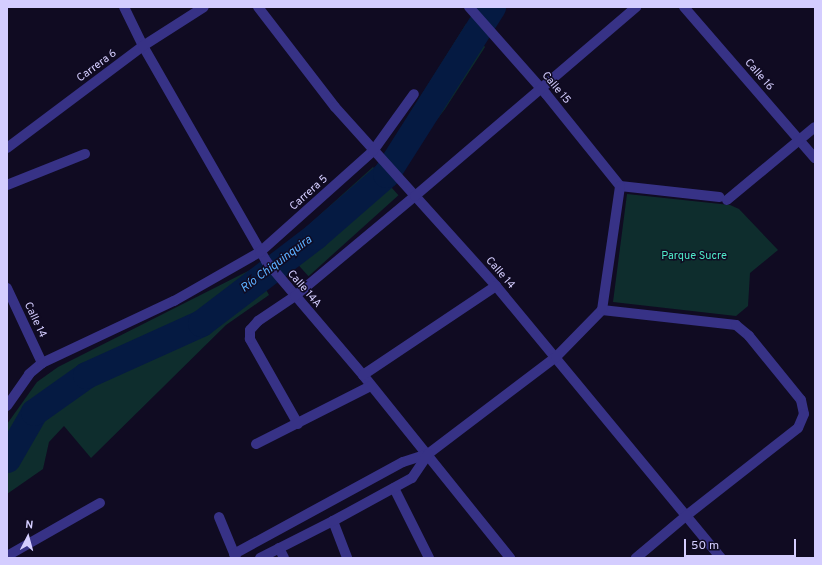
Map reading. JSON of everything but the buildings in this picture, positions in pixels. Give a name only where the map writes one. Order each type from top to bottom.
[{"type":"street","name":"Calle 14A","points":[[124,7],[143,46],[263,257],[278,278],[363,375],[428,454],[483,527],[510,558]]},
{"type":"street","name":"Carrera 6","points":[[7,148],[143,46],[204,7]]},
{"type":"street","name":"Calle 14","points":[[258,7],[335,107],[496,286],[687,515],[721,558]]},
{"type":"street","points":[[298,424],[250,339],[250,330],[258,321],[295,296],[415,196],[540,87],[636,7]]},
{"type":"street","name":"Calle 16","points":[[684,7],[815,158]]},
{"type":"street","name":"Calle 15","points":[[470,8],[540,87],[620,186]]},
{"type":"street","name":"Carrera 5","points":[[7,406],[29,374],[42,363],[263,257],[373,151],[414,94]]},
{"type":"street","points":[[260,558],[333,521],[412,478],[428,454],[556,357],[602,310],[620,186],[723,198],[815,127]]},
{"type":"street","points":[[7,185],[85,154]]},
{"type":"street","points":[[363,375],[496,286]]},
{"type":"street","name":"Calle 14","points":[[7,288],[42,363]]},
{"type":"street","points":[[602,310],[736,325],[749,336],[801,400],[804,414],[798,428],[687,515],[636,558]]},
{"type":"street","points":[[256,444],[371,386]]},
{"type":"street","points":[[220,517],[235,556],[403,462],[428,454]]},
{"type":"street","points":[[394,488],[429,558]]},
{"type":"street","points":[[7,556],[100,503]]},
{"type":"street","points":[[333,521],[347,558]]},
{"type":"street","points":[[279,548],[284,558]]},
{"type":"green space","points":[[466,24],[485,47],[445,109],[404,163],[388,148]]},
{"type":"green space","points":[[373,167],[398,195],[309,276],[283,248]]},
{"type":"green space","name":"Parque Sucre","points":[[627,194],[730,205],[739,209],[778,250],[750,273],[748,306],[736,316],[613,302]]},
{"type":"green space","points":[[254,268],[269,295],[226,325],[91,458],[64,426],[49,442],[43,469],[7,494],[7,424],[37,382],[58,367]]},
{"type":"waterway","name":"Río Chiquinquira","points":[[7,459],[34,412],[86,375],[201,323],[315,236],[386,174],[492,7]]}]
